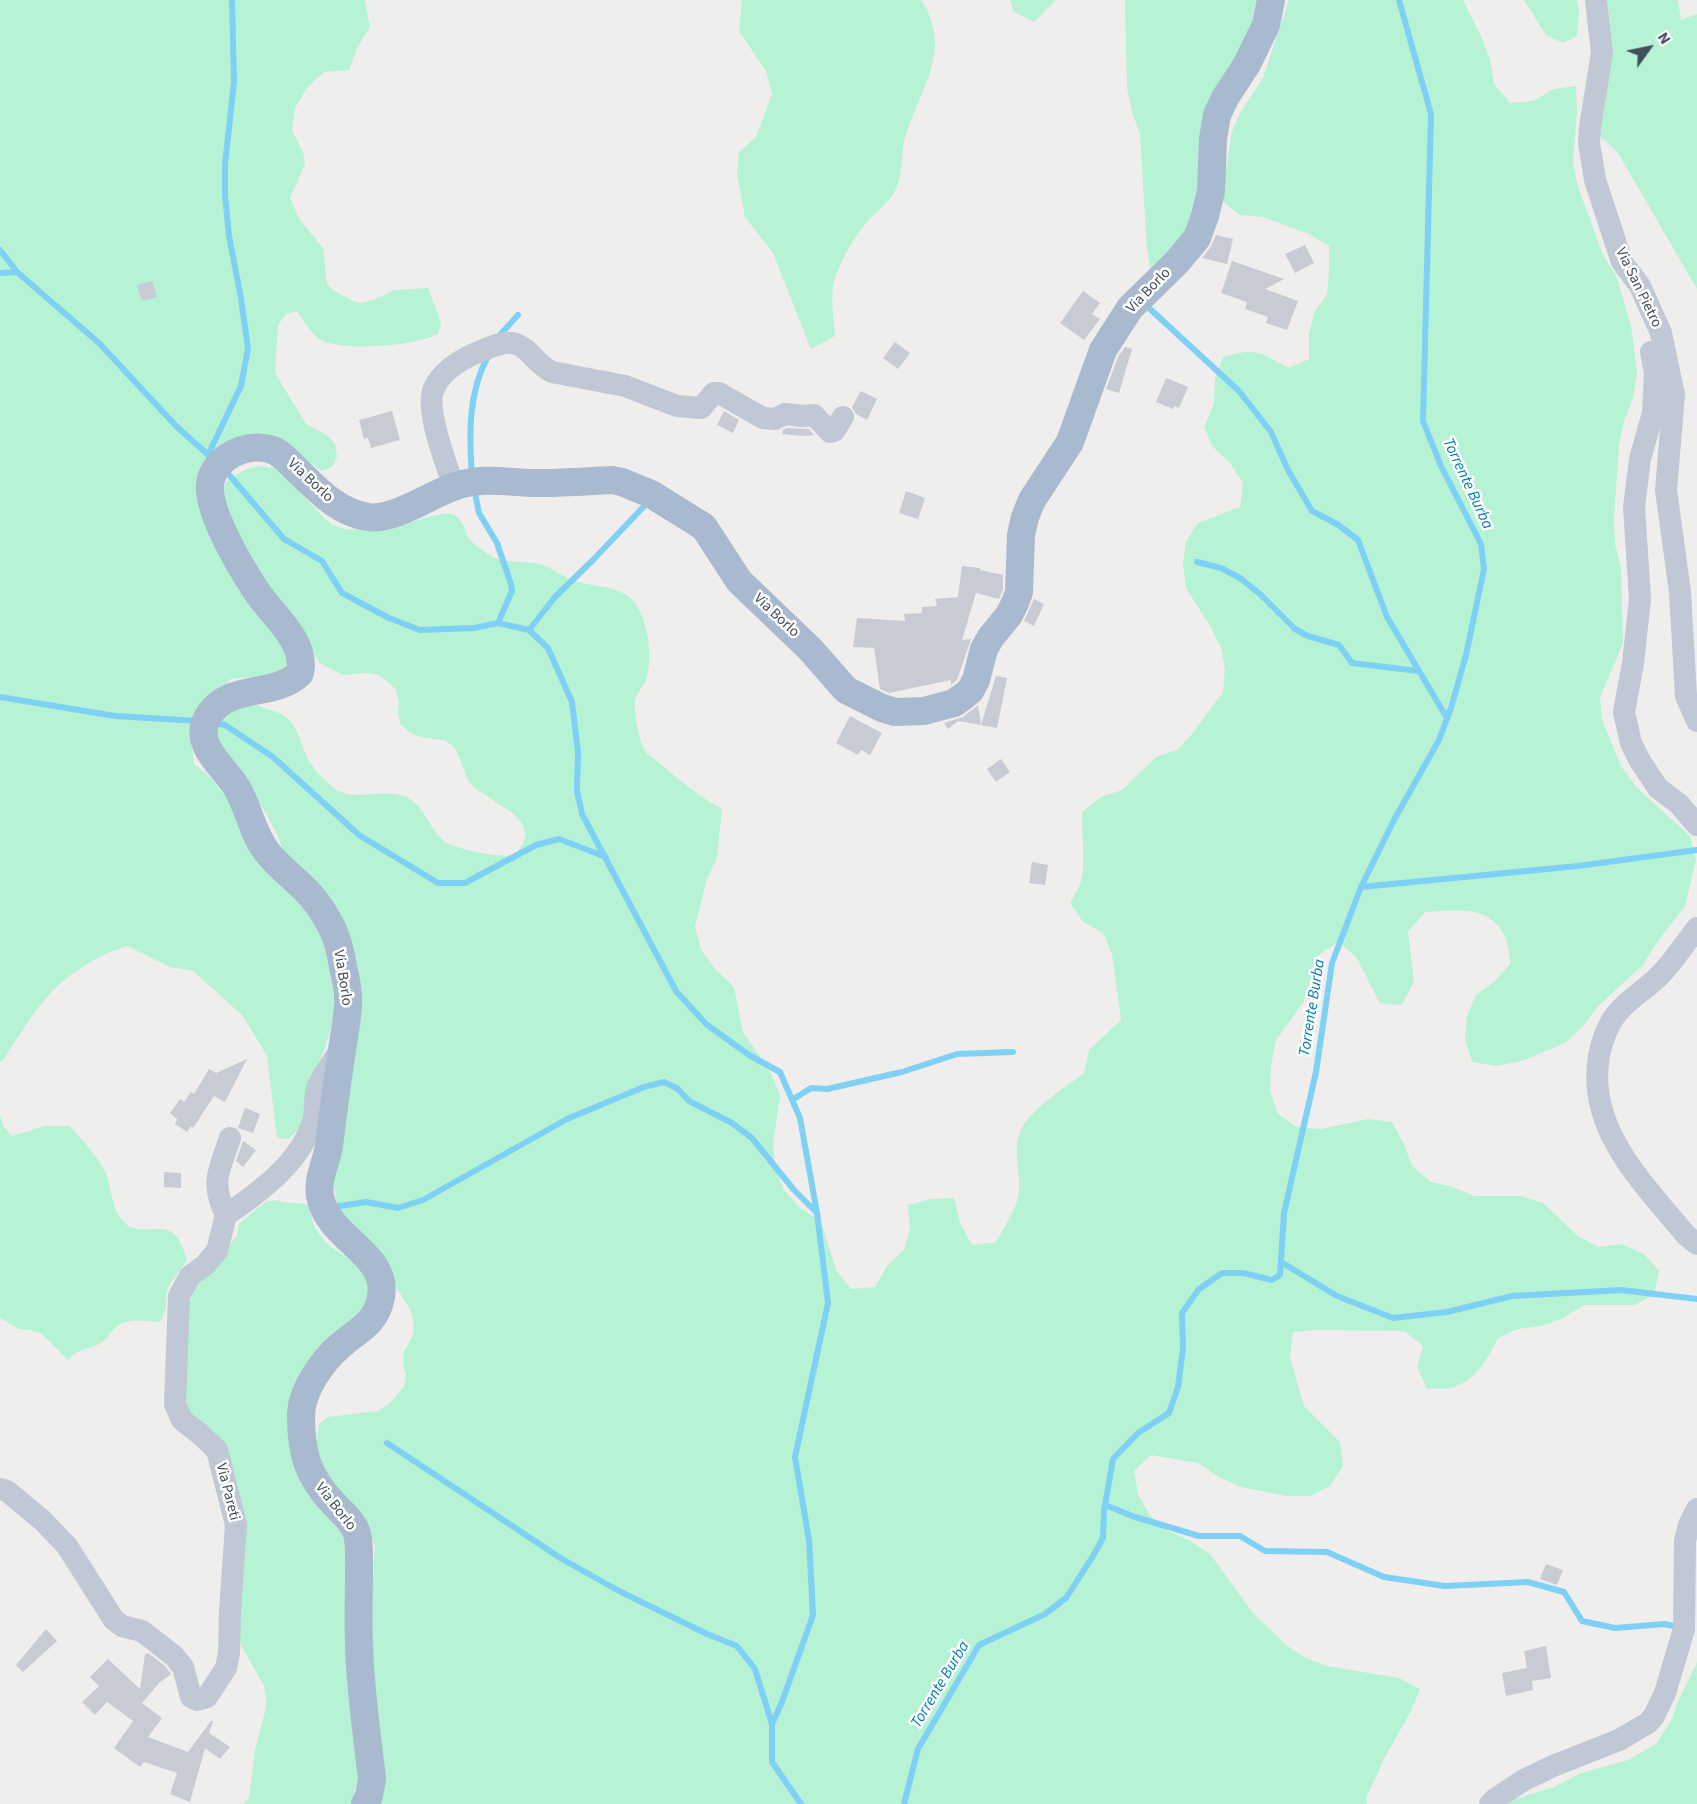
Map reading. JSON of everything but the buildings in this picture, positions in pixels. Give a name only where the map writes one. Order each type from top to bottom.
[{"type":"main road","name":"Via Borlo","points":[[365,1804],[372,1779],[359,1647],[359,1543],[353,1525],[327,1497],[310,1474],[303,1444],[301,1417],[302,1403],[308,1388],[320,1370],[342,1344],[371,1321],[381,1297],[382,1284],[373,1263],[336,1228],[321,1202],[320,1173],[328,1152],[349,1003],[343,964],[332,927],[312,896],[264,849],[237,788],[210,756],[205,741],[204,729],[208,716],[216,707],[237,694],[285,684],[300,673],[302,664],[297,645],[257,592],[230,546],[211,500],[210,485],[213,472],[220,463],[244,449],[255,447],[276,451],[332,502],[341,508],[370,518],[395,513],[454,487],[489,479],[541,483],[612,480],[635,487],[666,502],[704,527],[740,581],[810,649],[846,690],[882,708],[901,712],[924,711],[954,703],[970,691],[976,680],[984,649],[1015,603],[1019,592],[1021,535],[1025,518],[1032,500],[1070,442],[1103,350],[1130,308],[1177,262],[1197,238],[1211,191],[1217,115],[1247,64],[1266,25],[1271,0]]},
{"type":"street","name":"Via San Pietro","points":[[1596,0],[1602,53],[1589,144],[1595,180],[1622,262],[1640,286],[1660,333],[1674,395],[1666,490],[1680,592],[1686,696],[1697,721]]},
{"type":"street","points":[[1622,262],[1647,333],[1655,373],[1653,413],[1640,459],[1634,507],[1640,599],[1633,663],[1624,712],[1631,743],[1640,761],[1658,788],[1679,804],[1697,825]]},
{"type":"street","points":[[454,487],[436,431],[433,389],[443,375],[456,364],[508,342],[520,345],[543,368],[552,372],[625,386],[677,406],[701,408],[714,393],[720,393],[763,418],[775,419],[786,414],[814,415],[830,432],[834,431],[843,417]]},
{"type":"street","points":[[1697,928],[1661,975],[1618,1011],[1602,1041],[1598,1064],[1598,1091],[1604,1120],[1623,1159],[1686,1235],[1697,1245]]},
{"type":"street","points":[[231,1138],[216,1184],[226,1215],[248,1201],[273,1179],[302,1145],[313,1121],[317,1089],[342,1047]]},
{"type":"street","name":"Via Pareti","points":[[0,1489],[7,1491],[42,1520],[67,1546],[114,1620],[122,1626],[142,1631],[174,1656],[183,1667],[191,1697],[197,1700],[207,1697],[226,1668],[229,1653],[236,1525],[217,1450],[177,1413],[175,1404],[179,1296],[190,1276],[205,1265],[217,1251],[226,1215]]},
{"type":"street","points":[[1490,1804],[1524,1780],[1619,1740],[1648,1723],[1654,1716],[1665,1693],[1684,1629],[1685,1541],[1689,1525],[1697,1509]]},
{"type":"green space","points":[[0,0],[365,0],[370,27],[357,48],[349,70],[324,72],[307,88],[295,108],[292,130],[303,152],[305,164],[290,198],[300,220],[323,248],[327,284],[336,292],[358,303],[371,301],[394,290],[428,288],[441,323],[438,334],[413,342],[396,344],[342,345],[328,343],[318,338],[297,311],[286,314],[278,325],[275,373],[306,424],[327,435],[335,444],[337,457],[332,467],[321,471],[283,440],[202,471],[290,650],[288,665],[269,675],[231,679],[198,710],[191,740],[194,764],[212,779],[227,798],[329,945],[335,1014],[324,1051],[307,1087],[302,1125],[289,1139],[277,1138],[267,1056],[243,1016],[193,971],[170,967],[127,946],[92,961],[60,984],[38,1009],[0,1062]]},
{"type":"green space","points":[[742,0],[921,0],[935,36],[931,69],[905,138],[897,187],[888,201],[857,235],[838,270],[832,292],[835,336],[811,349],[773,253],[745,217],[737,174],[739,152],[756,137],[772,94],[766,71],[739,31]]},
{"type":"green space","points":[[1010,0],[1056,0],[1034,22],[1014,12]]},
{"type":"green space","points":[[1125,0],[1261,0],[1193,223],[1168,256],[1150,267],[1140,134],[1127,88]]},
{"type":"green space","points":[[1289,0],[1463,0],[1490,59],[1494,84],[1510,103],[1533,101],[1554,89],[1576,86],[1577,110],[1573,163],[1578,187],[1603,255],[1617,278],[1631,326],[1637,373],[1633,398],[1624,421],[1619,445],[1614,519],[1615,544],[1621,567],[1623,643],[1600,697],[1602,720],[1621,766],[1636,787],[1690,836],[1696,860],[1685,906],[1655,945],[1643,965],[1598,1006],[1583,1026],[1565,1043],[1522,1061],[1496,1066],[1472,1062],[1465,1039],[1467,1016],[1476,995],[1495,981],[1511,963],[1507,943],[1500,928],[1492,920],[1482,915],[1461,911],[1425,912],[1408,932],[1414,981],[1402,1005],[1380,1003],[1356,957],[1339,942],[1318,955],[1304,1001],[1276,1040],[1271,1066],[1270,1091],[1278,1114],[1297,1127],[1321,1129],[1368,1119],[1392,1122],[1404,1144],[1412,1166],[1431,1182],[1453,1187],[1474,1196],[1521,1196],[1543,1203],[1578,1236],[1598,1247],[1621,1244],[1644,1254],[1659,1271],[1654,1295],[1634,1305],[1584,1305],[1563,1318],[1541,1326],[1518,1329],[1498,1338],[1490,1354],[1474,1375],[1467,1381],[1447,1389],[1427,1389],[1417,1367],[1423,1346],[1404,1331],[1293,1332],[1290,1357],[1304,1406],[1340,1442],[1343,1466],[1330,1486],[1310,1496],[1286,1496],[1241,1487],[1219,1477],[1198,1463],[1151,1455],[1134,1471],[1138,1494],[1150,1516],[1168,1531],[1191,1541],[1210,1554],[1253,1613],[1286,1645],[1304,1657],[1327,1666],[1399,1678],[1420,1689],[1366,1798],[1367,1804],[379,1804],[368,1662],[375,1545],[357,1515],[326,1479],[316,1446],[319,1424],[328,1417],[378,1411],[388,1405],[404,1387],[406,1376],[403,1364],[404,1352],[414,1332],[413,1320],[410,1309],[391,1279],[343,1222],[336,1201],[332,1166],[358,1002],[266,813],[217,739],[214,722],[246,704],[283,715],[299,735],[312,765],[334,788],[352,795],[383,793],[404,796],[418,805],[439,837],[458,847],[489,854],[515,855],[526,835],[515,815],[468,781],[453,746],[444,740],[420,737],[409,732],[400,724],[396,690],[388,682],[378,675],[367,673],[343,675],[319,663],[303,632],[279,604],[232,530],[223,489],[229,478],[250,468],[262,466],[274,468],[284,474],[335,526],[352,529],[384,527],[436,515],[451,514],[459,519],[472,542],[495,558],[539,564],[572,580],[614,589],[628,596],[640,612],[648,635],[648,671],[635,704],[642,745],[648,754],[688,787],[722,809],[717,858],[707,879],[695,926],[701,949],[715,969],[734,987],[743,1032],[771,1073],[780,1096],[773,1144],[775,1167],[784,1190],[800,1208],[821,1221],[836,1270],[851,1289],[875,1287],[887,1266],[904,1250],[910,1228],[908,1205],[931,1199],[954,1198],[960,1223],[972,1245],[996,1242],[1017,1201],[1019,1184],[1017,1149],[1020,1132],[1025,1123],[1039,1107],[1084,1073],[1089,1050],[1121,1020],[1112,954],[1103,933],[1083,922],[1070,903],[1081,881],[1082,812],[1101,797],[1122,790],[1156,757],[1177,750],[1192,734],[1223,692],[1225,669],[1221,648],[1186,588],[1183,564],[1186,541],[1198,523],[1240,507],[1243,483],[1230,463],[1213,447],[1204,427],[1214,404],[1215,379],[1223,357],[1234,354],[1257,353],[1288,368],[1309,359],[1309,334],[1314,313],[1327,294],[1329,246],[1309,234],[1263,217],[1240,215],[1221,200],[1232,131],[1242,110],[1263,78]]},
{"type":"green space","points":[[1524,0],[1577,0],[1579,12],[1577,36],[1563,43],[1546,35]]},
{"type":"green space","points":[[1607,0],[1678,0],[1681,20],[1697,14],[1697,289],[1618,153],[1600,136],[1610,22]]},
{"type":"green space","points":[[0,1116],[4,1127],[12,1136],[45,1126],[69,1126],[89,1148],[106,1173],[116,1210],[123,1221],[136,1229],[165,1230],[177,1237],[187,1258],[169,1286],[165,1312],[160,1322],[136,1321],[118,1325],[103,1341],[80,1351],[68,1360],[42,1334],[19,1329],[0,1318]]},
{"type":"green space","points":[[276,1200],[308,1205],[315,1228],[322,1238],[331,1247],[361,1267],[369,1289],[363,1311],[299,1390],[319,1508],[344,1536],[359,1775],[351,1804],[243,1804],[249,1798],[255,1750],[266,1708],[266,1696],[264,1686],[241,1645],[238,1634],[245,1554],[187,1405],[185,1394],[188,1307],[195,1287],[215,1266],[237,1235],[239,1224],[265,1202]]},
{"type":"green space","points":[[1697,1662],[1697,1804],[1506,1804],[1509,1801],[1554,1787],[1581,1773],[1628,1760],[1656,1744],[1672,1719]]},
{"type":"waterway","points":[[208,455],[241,386],[248,349],[229,236],[225,195],[225,164],[234,82],[232,0]]},
{"type":"waterway","name":"Torrente Burba","points":[[904,1804],[918,1749],[979,1645],[1045,1614],[1066,1598],[1093,1556],[1103,1538],[1104,1511],[1113,1459],[1138,1433],[1169,1413],[1178,1387],[1183,1348],[1182,1313],[1199,1289],[1222,1273],[1243,1273],[1272,1280],[1280,1275],[1284,1213],[1316,1072],[1332,963],[1361,887],[1394,820],[1439,740],[1466,655],[1484,569],[1481,544],[1441,466],[1423,421],[1431,114],[1399,0]]},
{"type":"waterway","points":[[0,250],[17,272],[99,343],[177,427],[213,459]]},
{"type":"waterway","points":[[0,273],[17,272]]},
{"type":"waterway","points":[[1149,308],[1239,391],[1271,432],[1288,470],[1312,511],[1337,524],[1358,540],[1387,617],[1447,718]]},
{"type":"waterway","points":[[498,337],[518,315]]},
{"type":"waterway","points":[[472,475],[470,430],[473,399],[481,370],[488,356]]},
{"type":"waterway","points":[[225,470],[284,539],[322,561],[342,593],[389,618],[420,630],[474,628],[498,623],[529,630],[548,648],[572,702],[578,752],[577,791],[582,814],[676,991],[706,1024],[749,1055],[780,1072],[800,1118],[817,1213],[828,1303],[795,1457],[809,1540],[813,1615],[772,1724],[772,1762],[801,1804]]},
{"type":"waterway","points":[[474,488],[479,513],[497,543],[511,584],[512,591],[498,623]]},
{"type":"waterway","points":[[529,630],[555,597],[649,501]]},
{"type":"waterway","points":[[1197,562],[1221,568],[1240,578],[1260,594],[1295,629],[1308,636],[1339,645],[1352,663],[1418,671]]},
{"type":"waterway","points":[[0,697],[115,716],[199,721]]},
{"type":"waterway","points":[[214,723],[225,725],[273,757],[359,835],[438,883],[465,883],[536,845],[559,839],[606,857]]},
{"type":"waterway","points":[[1361,887],[1578,866],[1697,850]]},
{"type":"waterway","points":[[792,1100],[811,1088],[827,1089],[902,1072],[957,1054],[1013,1052]]},
{"type":"waterway","points":[[333,1207],[366,1202],[398,1208],[423,1200],[567,1119],[644,1087],[664,1082],[678,1089],[689,1101],[732,1123],[752,1138],[794,1190],[817,1213]]},
{"type":"waterway","points":[[1281,1262],[1337,1296],[1393,1318],[1447,1312],[1512,1296],[1621,1290],[1697,1299]]},
{"type":"waterway","points":[[387,1443],[562,1559],[619,1591],[737,1646],[755,1669],[772,1724]]},
{"type":"waterway","points":[[1105,1505],[1135,1517],[1199,1536],[1240,1536],[1265,1551],[1327,1552],[1384,1577],[1445,1586],[1528,1582],[1564,1592],[1582,1621],[1615,1628],[1664,1624],[1679,1627]]}]
